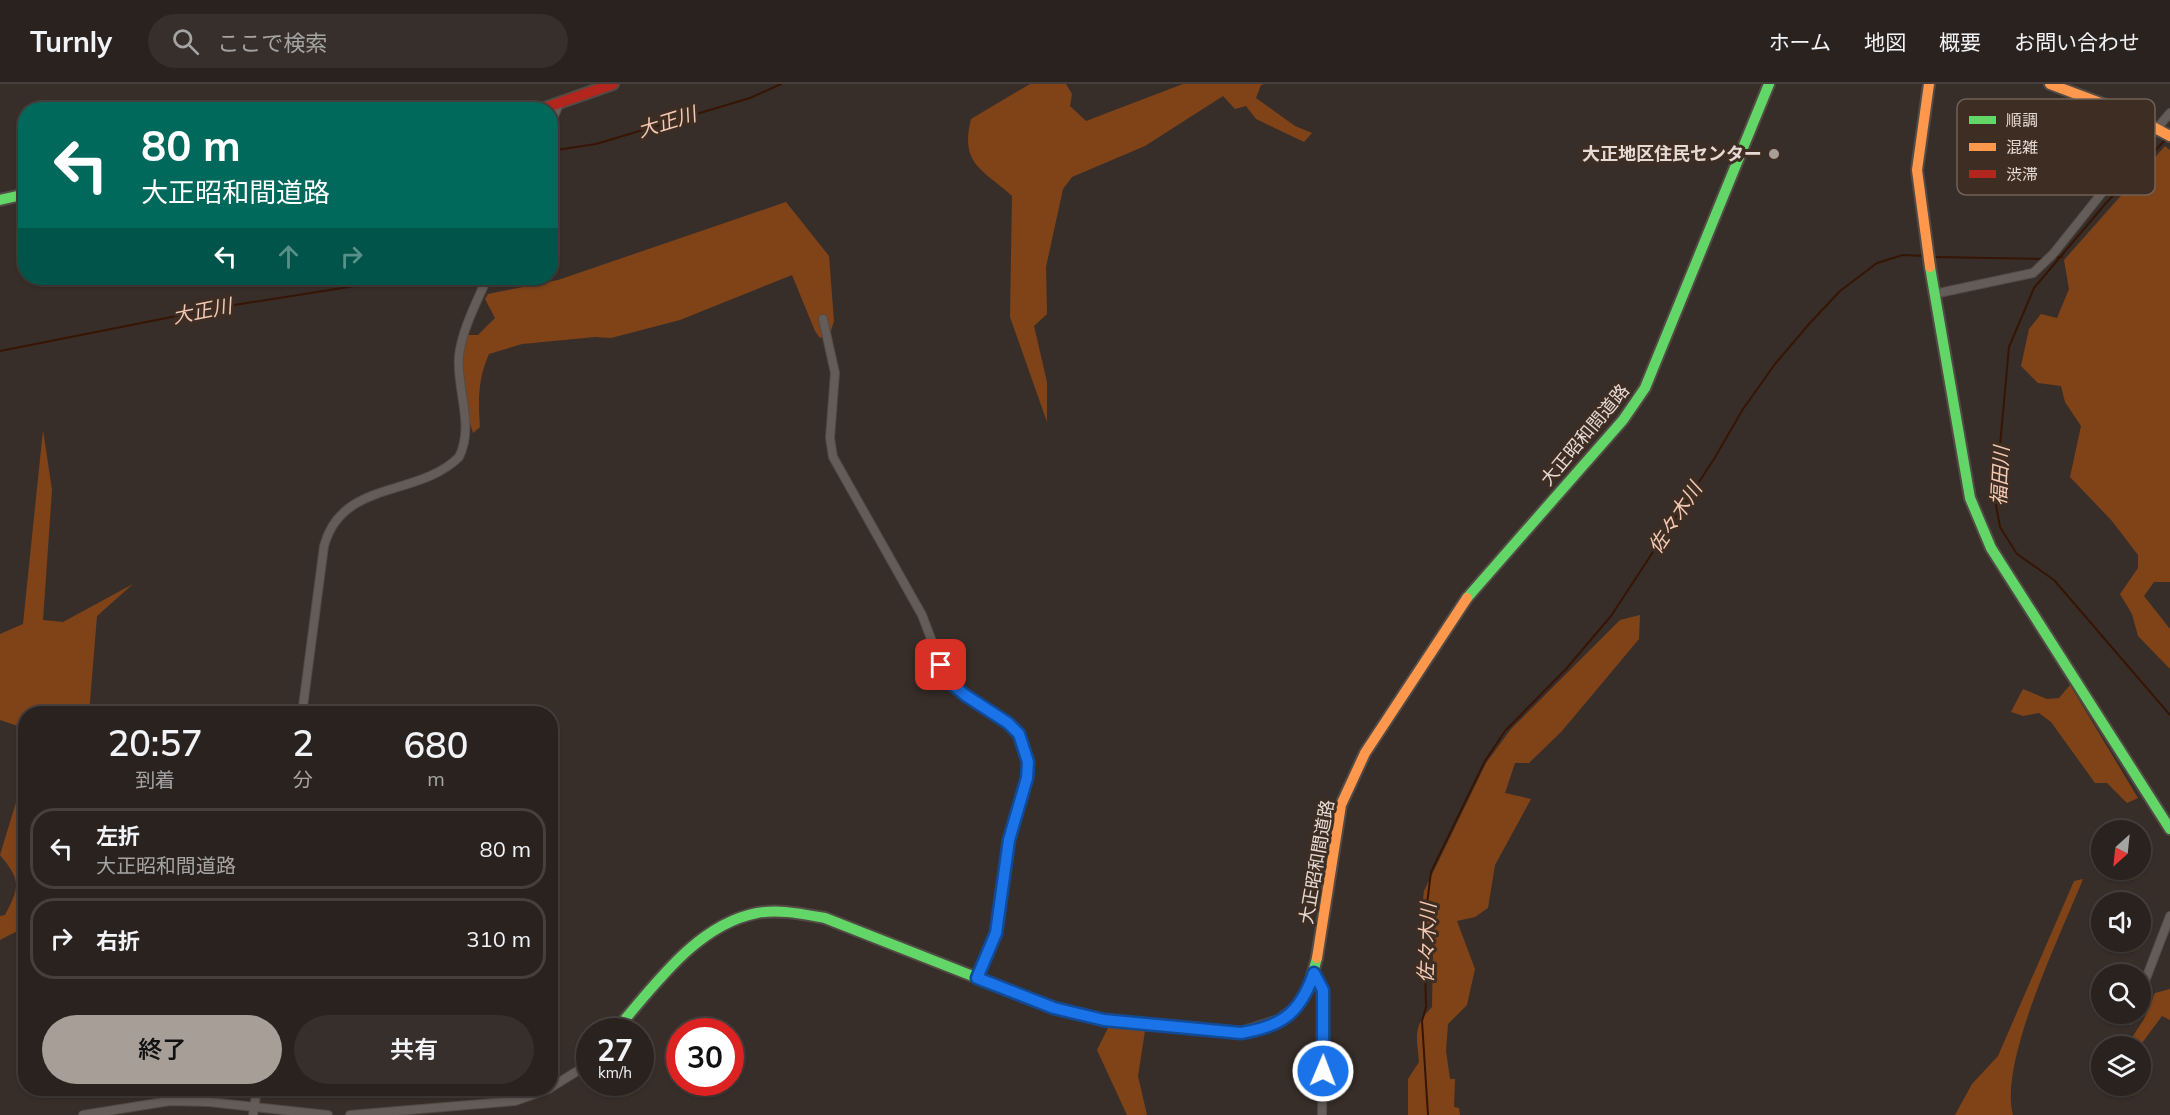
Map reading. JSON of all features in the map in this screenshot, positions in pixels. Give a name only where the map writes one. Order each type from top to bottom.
[{"type":"street","points":[[559,104],[613,84]]},
{"type":"street","name":"大正昭和間道路","points":[[627,1018],[693,947],[712,930],[750,912],[789,910],[825,918],[1054,1008],[1104,1020],[1241,1033],[1264,1029],[1282,1022],[1307,993],[1314,973],[1341,805],[1365,753],[1472,591],[1623,420],[1645,388],[1769,84]]},
{"type":"street","points":[[1929,84],[1917,170],[1927,250],[1960,451],[1978,520],[1991,548],[2170,829]]},
{"type":"street","points":[[2050,84],[2090,99]]},
{"type":"street","points":[[2155,131],[2170,113]]},
{"type":"street","points":[[2157,129],[2170,136]]},
{"type":"street","points":[[1934,294],[2033,273],[2054,254],[2103,195]]},
{"type":"street","points":[[0,200],[18,196]]},
{"type":"street","points":[[303,706],[328,530],[339,514],[356,504],[437,471],[459,457],[464,444],[465,427],[459,372],[461,343],[484,285]]},
{"type":"street","points":[[823,319],[835,373],[830,438],[833,457],[912,596],[941,665],[953,685],[1008,723],[1019,734],[1027,756],[1027,778],[1009,840],[996,933],[977,978]]},
{"type":"street","points":[[2151,965],[2170,916]]},
{"type":"street","points":[[1314,973],[1323,990],[1324,1005],[1322,1115]]},
{"type":"street","points":[[558,1084],[576,1072]]},
{"type":"street","points":[[254,1111],[256,1096]]},
{"type":"street","points":[[350,1115],[515,1101],[530,1096]]},
{"type":"street","points":[[83,1115],[170,1101],[254,1111],[328,1115]]},
{"type":"shaded area","points":[[1030,84],[1066,84],[1072,94],[1070,106],[1086,121],[1183,84],[1265,84],[1261,85],[1256,98],[1295,126],[1312,133],[1304,142],[1256,119],[1246,106],[1235,109],[1223,96],[1145,146],[1072,177],[1063,189],[1046,267],[1047,314],[1034,326],[1047,382],[1047,422],[1010,317],[1012,196],[976,164],[968,146],[971,119]]},
{"type":"shaded area","points":[[2165,146],[2170,150],[2170,582],[2154,582],[2144,596],[2170,629],[2170,669],[2138,636],[2132,614],[2120,594],[2138,568],[2138,555],[2112,521],[2070,477],[2081,426],[2065,402],[2061,386],[2038,383],[2021,366],[2029,329],[2041,314],[2057,318],[2069,289],[2064,260],[2122,195],[2155,195],[2155,157]]},
{"type":"shaded area","points":[[786,202],[829,256],[834,321],[830,334],[820,338],[792,275],[680,320],[611,338],[595,337],[522,344],[489,354],[480,389],[480,427],[473,433],[469,420],[462,358],[468,335],[478,335],[495,318],[485,299],[488,294],[533,285],[558,285],[558,280]]},
{"type":"shaded area","points":[[43,430],[52,490],[43,620],[63,622],[133,584],[97,616],[90,706],[18,706],[18,726],[0,720],[0,634],[23,624]]},
{"type":"shaded area","points":[[1640,615],[1639,639],[1562,731],[1529,763],[1515,763],[1505,793],[1531,799],[1495,865],[1488,908],[1475,917],[1457,921],[1475,969],[1467,1005],[1448,1024],[1446,1051],[1450,1079],[1455,1079],[1454,1107],[1459,1108],[1460,1115],[1408,1115],[1408,1079],[1419,1062],[1417,1032],[1421,1021],[1432,1007],[1433,956],[1422,907],[1424,891],[1486,763],[1511,729],[1620,620]]},
{"type":"shaded area","points":[[2070,685],[2138,798],[2127,803],[2107,783],[2095,783],[2051,722],[2039,713],[2023,716],[2011,712],[2023,689],[2047,699],[2059,698]]},
{"type":"shaded area","points":[[18,796],[18,931],[0,940],[0,916],[5,915],[14,897],[16,884],[12,871],[0,855]]},
{"type":"shaded area","points":[[2083,879],[2023,1031],[2011,1092],[2013,1115],[1955,1115],[1972,1084],[1998,1056],[2074,881]]},
{"type":"shaded area","points":[[2170,989],[2170,1020],[2162,1016],[2147,1036],[2133,1036],[2141,1024],[2151,1024],[2151,1002],[2155,993]]},
{"type":"shaded area","points":[[1109,1026],[1145,1031],[1138,1076],[1147,1115],[1127,1115],[1097,1050]]},
{"type":"waterway","name":"大正川","points":[[558,150],[596,144],[750,98],[781,84]]},
{"type":"waterway","name":"福田川","points":[[2155,151],[2166,139]]},
{"type":"waterway","name":"福田川","points":[[2114,195],[2034,288],[2009,347],[1995,500],[2000,527],[2017,554],[2054,580],[2170,715]]},
{"type":"waterway","name":"佐々木川","points":[[1428,1115],[1422,1021],[1426,1007],[1424,928],[1431,872],[1485,761],[1505,731],[1566,669],[1611,616],[1714,459],[1743,409],[1775,364],[1809,324],[1840,291],[1877,263],[1903,255],[1924,256]]},
{"type":"waterway","name":"佐々木川","points":[[1933,257],[2044,259]]},
{"type":"waterway","name":"佐々木川","points":[[2053,258],[2062,257]]},
{"type":"waterway","name":"大正川","points":[[0,351],[222,307],[361,285]]},
{"type":"traffic: fast","points":[[1467,598],[1623,420],[1645,388],[1769,84]]},
{"type":"traffic: fast","points":[[0,200],[18,196]]},
{"type":"traffic: fast","points":[[1930,267],[1970,498],[1991,548],[2170,829]]},
{"type":"traffic: fast","points":[[626,1018],[660,978],[695,944],[714,930],[735,920],[766,912],[791,912],[825,918],[1054,1008],[1104,1020],[1241,1033],[1279,1021],[1296,1008],[1309,987],[1317,958]]},
{"type":"traffic: slow","points":[[1929,84],[1917,170],[1930,267]]},
{"type":"traffic: slow","points":[[2050,84],[2090,99]]},
{"type":"traffic: slow","points":[[2155,128],[2170,136]]},
{"type":"traffic: slow","points":[[1317,958],[1341,805],[1365,753],[1467,598]]},
{"type":"traffic: jam","points":[[558,103],[613,84]]},
{"type":"place","name":"大正地区住民センター","points":[[1774,154]]},
{"type":"route","points":[[941,665],[953,685],[1008,723],[1019,734],[1028,762],[1027,778],[1009,840],[996,933],[977,978],[1054,1008],[1104,1020],[1241,1033],[1264,1029],[1282,1022],[1296,1009],[1307,993],[1314,973],[1323,990],[1323,1071]]}]
